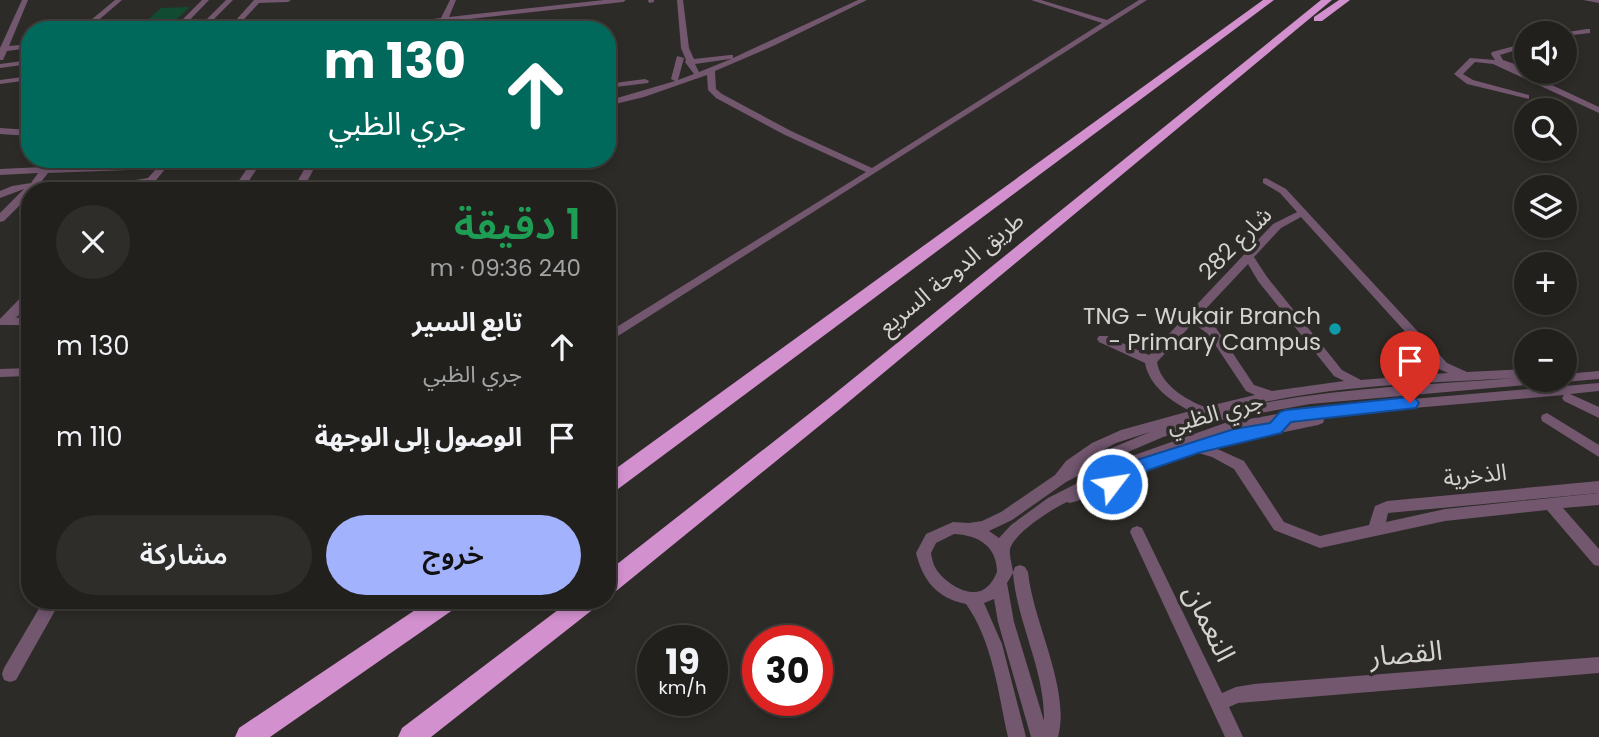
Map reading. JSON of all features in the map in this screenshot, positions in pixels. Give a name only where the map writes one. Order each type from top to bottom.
[{"type":"highway","points":[[1212,42],[1222,23],[1252,0]]},
{"type":"highway","name":"طريق الدوحة السريع","points":[[616,479],[1269,0]]},
{"type":"highway","name":"طريق الدوحة السريع","points":[[616,577],[1326,0]]},
{"type":"highway","points":[[1283,37],[1311,23],[1345,0]]},
{"type":"highway","points":[[248,737],[436,609]]},
{"type":"highway","points":[[411,737],[576,609]]},
{"type":"street","points":[[2,54],[24,0]]},
{"type":"street","points":[[93,21],[119,0]]},
{"type":"street","points":[[185,21],[206,0]]},
{"type":"street","points":[[208,21],[230,0]]},
{"type":"street","points":[[238,21],[257,0],[288,0]]},
{"type":"street","points":[[444,19],[453,0]]},
{"type":"street","points":[[427,21],[623,0]]},
{"type":"street","points":[[680,0],[684,60],[691,74]]},
{"type":"street","points":[[616,98],[691,74],[853,0]]},
{"type":"street","points":[[616,98],[711,71],[864,0]]},
{"type":"street","points":[[1034,0],[1108,23]]},
{"type":"street","points":[[616,333],[1144,0]]},
{"type":"street","points":[[1586,0],[1599,1]]},
{"type":"street","points":[[1577,32],[1587,31]]},
{"type":"street","points":[[1514,48],[1495,54],[1497,61],[1599,110]]},
{"type":"street","points":[[2,54],[21,49]]},
{"type":"street","points":[[684,60],[730,57]]},
{"type":"street","points":[[675,79],[684,60]]},
{"type":"street","points":[[1514,67],[1497,61],[1473,61],[1458,74],[1470,82],[1526,97]]},
{"type":"street","points":[[0,66],[21,63]]},
{"type":"street","points":[[711,71],[712,90],[788,133],[872,171]]},
{"type":"street","points":[[0,82],[21,79]]},
{"type":"street","points":[[616,85],[645,82]]},
{"type":"street","points":[[1557,84],[1599,102]]},
{"type":"street","points":[[0,135],[21,135]]},
{"type":"street","points":[[0,172],[85,168]]},
{"type":"street","points":[[139,182],[151,180],[162,168]]},
{"type":"street","points":[[36,182],[45,170]]},
{"type":"street","name":"شارع 282","points":[[1266,180],[1281,189],[1443,372]]},
{"type":"street","points":[[0,195],[21,187]]},
{"type":"street","points":[[0,219],[21,198]]},
{"type":"street","name":"شارع 282","points":[[1151,361],[1281,222],[1302,213]]},
{"type":"street","points":[[1248,255],[1262,279],[1337,380]]},
{"type":"street","points":[[1232,272],[1247,273],[1262,279]]},
{"type":"street","points":[[3,322],[21,305]]},
{"type":"street","points":[[1193,317],[1212,331],[1249,394]]},
{"type":"street","points":[[3,322],[21,321]]},
{"type":"street","points":[[1103,339],[1151,361],[1152,372],[1180,402],[1205,411]]},
{"type":"street","points":[[1577,369],[1599,368]]},
{"type":"street","points":[[1303,401],[1318,389],[1337,380],[1363,385],[1443,372],[1510,383]]},
{"type":"street","points":[[0,387],[6,373]]},
{"type":"street","points":[[1473,376],[1514,374]]},
{"type":"street","points":[[1577,377],[1599,375]]},
{"type":"street","name":"جري الظبي","points":[[970,529],[984,528],[997,522],[1061,477],[1172,429],[1247,410],[1303,401],[1514,383]]},
{"type":"street","points":[[1061,477],[1073,460],[1084,452],[1147,425],[1205,411],[1249,394],[1272,396],[1318,389]]},
{"type":"street","points":[[1053,502],[1097,490],[1118,481],[1143,465],[1194,447],[1275,428],[1356,415],[1568,398],[1596,393],[1599,412]]},
{"type":"street","name":"جري الظبي","points":[[1002,553],[1005,542],[1016,529],[1053,502],[1093,480],[1167,447],[1225,428],[1286,416],[1462,399],[1596,393]]},
{"type":"street","points":[[1568,398],[1599,412]]},
{"type":"street","points":[[1462,399],[1484,405]]},
{"type":"street","points":[[1180,402],[1181,418]]},
{"type":"street","points":[[1275,428],[1286,416]]},
{"type":"street","points":[[1547,418],[1599,452]]},
{"type":"street","name":"الذخرية","points":[[1194,447],[1216,453],[1239,465],[1272,518],[1282,528],[1320,542],[1468,512],[1599,499]]},
{"type":"street","name":"الذخرية","points":[[1373,531],[1383,508],[1599,487]]},
{"type":"street","points":[[1523,493],[1543,506],[1599,560]]},
{"type":"street","points":[[1416,504],[1428,520]]},
{"type":"street","points":[[1000,585],[987,594],[971,598],[953,595],[937,586],[927,572],[924,557],[928,543],[938,533],[953,528],[970,529],[989,538],[1002,553],[1006,566],[1000,585],[1006,622],[1044,732]]},
{"type":"street","name":"النعمان","points":[[1138,532],[1234,737]]},
{"type":"street","points":[[1020,572],[1021,595],[1055,712],[1044,732]]},
{"type":"street","points":[[971,598],[981,608],[989,627],[1017,737]]},
{"type":"street","points":[[9,674],[48,609]]},
{"type":"street","name":"القصار","points":[[1220,703],[1254,692],[1599,665]]},
{"type":"green space","points":[[190,7],[174,21],[147,21],[161,8]]},
{"type":"place","name":"TNG - Wukair Branch - Primary Campus","points":[[1335,329]]},
{"type":"route","points":[[1112,484],[1143,465],[1194,447],[1275,428],[1286,416],[1410,403]]}]
